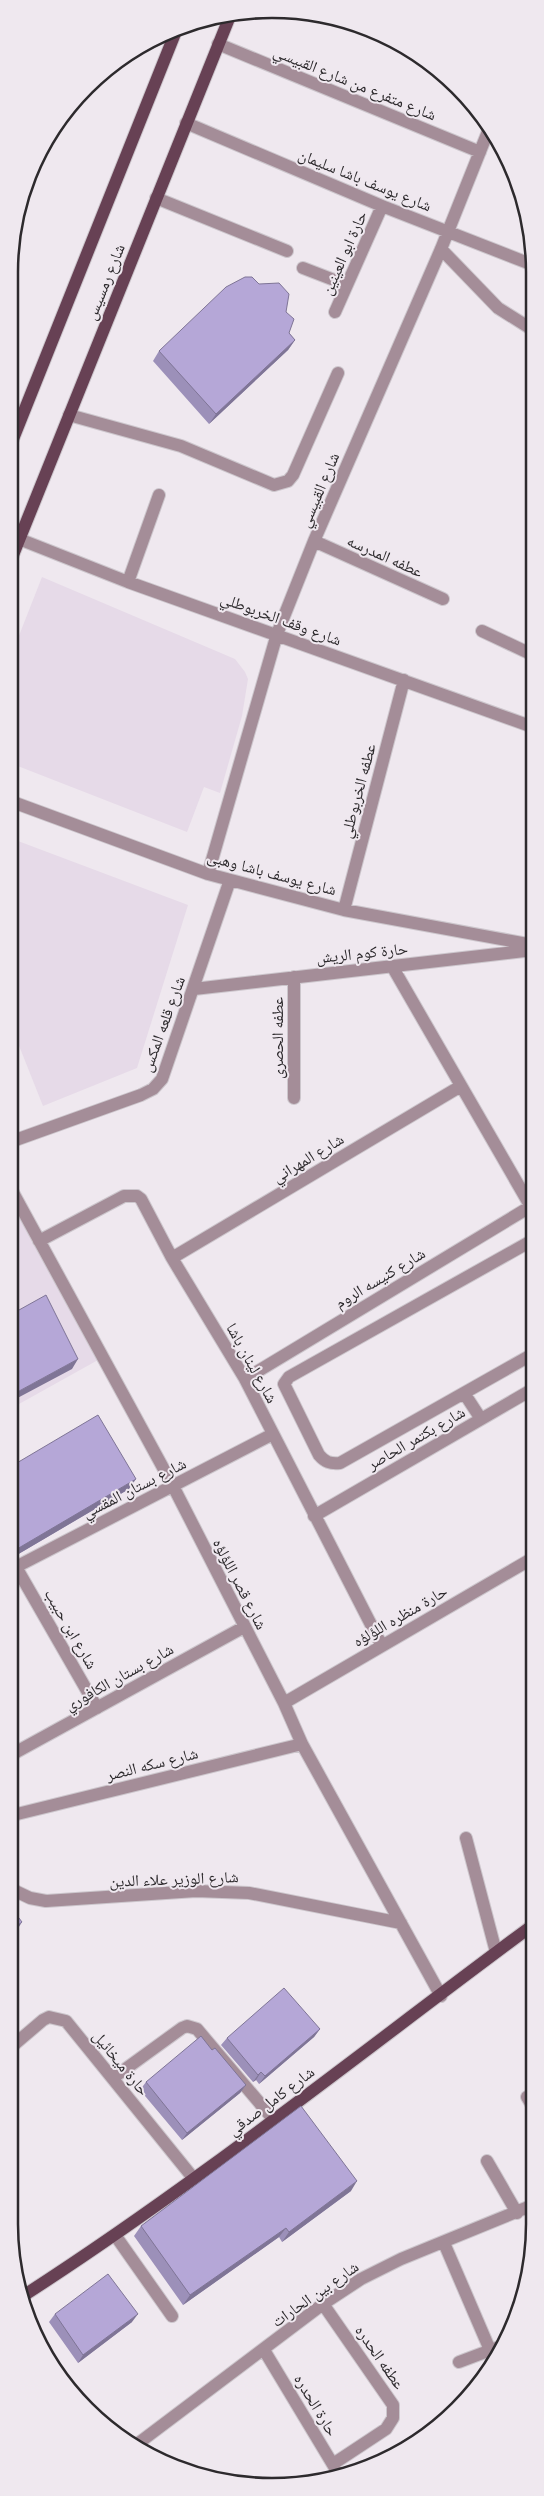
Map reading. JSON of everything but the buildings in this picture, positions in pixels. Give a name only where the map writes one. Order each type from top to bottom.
[{"type":"main road","name":"شارع رمسيس","points":[[19,539],[228,21]]},
{"type":"main road","name":"شارع رمسيس","points":[[18,427],[174,38]]},
{"type":"main road","name":"شارع كامل صدقي","points":[[27,2293],[115,2235],[194,2179],[441,1996],[526,1930]]},
{"type":"street","name":"شارع متفرع من شارع القبيسي","points":[[218,44],[480,152]]},
{"type":"street","name":"شارع يوسف باشا سليمان","points":[[186,123],[382,206],[526,262]]},
{"type":"street","name":"شارع القبيسي","points":[[208,874],[277,634],[314,542],[441,249],[487,135]]},
{"type":"street","points":[[156,198],[288,251]]},
{"type":"street","name":"حارة ابو العينين","points":[[335,312],[382,206]]},
{"type":"street","points":[[441,249],[498,308],[526,326]]},
{"type":"street","points":[[303,268],[347,285]]},
{"type":"street","points":[[69,415],[181,446],[274,485],[281,484],[293,475],[338,373]]},
{"type":"street","points":[[128,582],[159,495]]},
{"type":"street","name":"شارع وقف الخربوطلي","points":[[19,539],[128,582],[526,724]]},
{"type":"street","name":"عطفه المدرسه","points":[[314,542],[442,600]]},
{"type":"street","points":[[482,630],[526,652]]},
{"type":"street","name":"عطفه الخربوطلي","points":[[344,910],[404,680]]},
{"type":"street","name":"شارع يوسف باشا وهبى","points":[[18,804],[208,874],[344,910],[526,945]]},
{"type":"street","name":"شارع قلعه المكس","points":[[18,1139],[153,1089],[162,1078],[230,880]]},
{"type":"street","name":"حارة كوم الريش","points":[[194,988],[526,951]]},
{"type":"street","points":[[392,966],[526,1196]]},
{"type":"street","name":"عطفه الحصرى","points":[[294,977],[294,1098]]},
{"type":"street","name":"شارع المهراني","points":[[172,1258],[461,1086]]},
{"type":"street","name":"شارع لينان باشا","points":[[39,1240],[124,1196],[130,1195],[141,1199],[172,1258],[245,1379],[382,1646]]},
{"type":"street","name":"شارع قصر اللؤلؤه","points":[[18,1202],[173,1486],[284,1703],[302,1744],[441,1996]]},
{"type":"street","name":"شارع كنيسه الروم","points":[[245,1379],[526,1210]]},
{"type":"street","points":[[526,1244],[290,1377],[284,1384],[319,1454],[324,1461],[332,1464],[340,1463],[526,1358]]},
{"type":"street","points":[[464,1393],[481,1419]]},
{"type":"street","name":"شارع بكتمر الحاصر","points":[[314,1516],[526,1393]]},
{"type":"street","name":"شارع بستان المقسي","points":[[18,1566],[272,1434]]},
{"type":"street","name":"حارة منظره اللؤلؤه","points":[[284,1703],[526,1562]]},
{"type":"street","name":"شارع ابن حبيب","points":[[18,1577],[97,1708]]},
{"type":"street","name":"شارع بستان الكافوري","points":[[18,1751],[244,1627]]},
{"type":"street","name":"شارع سكه النصر","points":[[18,1814],[302,1744]]},
{"type":"street","points":[[466,1838],[496,1952]]},
{"type":"street","name":"شارع الوزير علاء الدين","points":[[18,1892],[30,1898],[46,1901],[196,1891],[249,1893],[401,1923]]},
{"type":"street","name":"حارة ميخائيل","points":[[18,2041],[49,2017],[66,2022],[194,2179]]},
{"type":"street","points":[[113,2078],[182,2028],[197,2028],[274,2120]]},
{"type":"street","points":[[487,2161],[517,2213]]},
{"type":"street","name":"شارع بين الحارات","points":[[141,2442],[323,2304],[361,2279],[393,2263],[526,2208]]},
{"type":"street","points":[[115,2235],[172,2316]]},
{"type":"street","points":[[444,2243],[490,2350]]},
{"type":"street","name":"عطفه الحدره","points":[[323,2304],[393,2405],[393,2418],[386,2429],[333,2464]]},
{"type":"street","points":[[459,2362],[493,2349]]},
{"type":"street","name":"حارة الحدره","points":[[264,2350],[337,2470]]},
{"type":"shaded area","points":[[42,577],[235,659],[248,679],[242,716],[220,793],[204,787],[187,832],[18,766],[18,638]]},
{"type":"shaded area","points":[[18,841],[188,905],[137,1068],[43,1106],[18,1043]]},
{"type":"shaded area","points":[[18,1215],[98,1360],[18,1405]]}]
